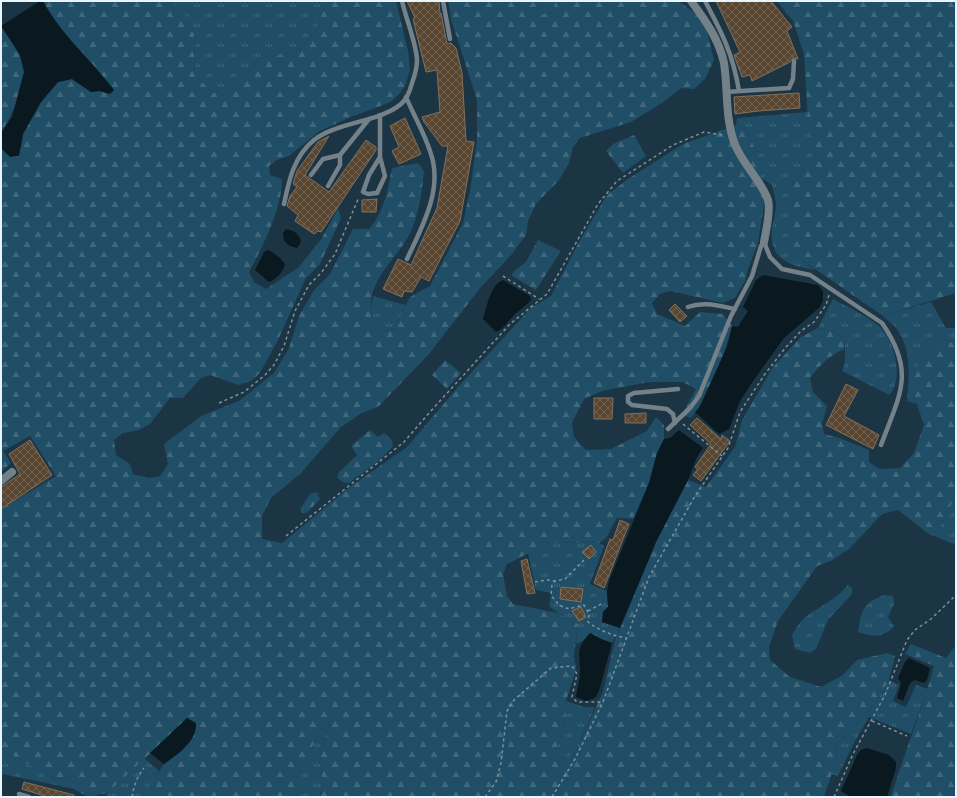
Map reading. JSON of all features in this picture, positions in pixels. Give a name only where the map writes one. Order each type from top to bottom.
[{"type":"street","points":[[692,1],[711,28],[724,63],[727,113],[734,141],[739,154],[755,177],[768,201],[768,222],[764,242]]},
{"type":"street","points":[[1,481],[12,472]]},
{"type":"lane","points":[[284,204],[291,173],[295,165],[314,140],[328,132],[380,115],[400,104],[406,97],[417,70],[417,58],[402,1]]},
{"type":"lane","points":[[443,1],[450,39]]},
{"type":"lane","points":[[705,1],[726,39],[736,73],[739,91]]},
{"type":"lane","points":[[726,92],[789,88],[793,79],[794,61]]},
{"type":"lane","points":[[406,97],[431,154],[434,170],[432,197],[428,214],[407,259]]},
{"type":"lane","points":[[380,115],[380,157],[385,176],[377,193],[368,194],[363,192],[369,174],[380,157]]},
{"type":"lane","points":[[328,186],[340,165],[340,155],[369,118]]},
{"type":"lane","points":[[311,175],[323,159],[340,155]]},
{"type":"lane","points":[[764,242],[770,257],[782,270],[810,275],[882,323],[899,353],[903,369],[900,393],[881,444]]},
{"type":"lane","points":[[668,430],[678,422],[699,396],[735,309],[752,276],[761,246],[764,242]]},
{"type":"lane","points":[[688,307],[697,304],[707,304],[735,309]]},
{"type":"lane","points":[[678,389],[634,393],[628,396],[628,402],[632,405],[667,409],[673,414],[678,422]]},
{"type":"lane","points":[[19,794],[29,797]]},
{"type":"path","points":[[286,536],[404,442],[510,324],[546,294],[598,204],[617,181],[673,145],[704,132],[721,134],[734,141]]},
{"type":"path","points":[[219,403],[244,392],[265,375],[274,365],[284,346],[295,311],[309,285],[321,273],[335,254],[358,198],[363,192]]},
{"type":"path","points":[[503,276],[539,299]]},
{"type":"path","points":[[552,797],[575,759],[603,702],[649,577],[695,496],[728,448],[740,412],[765,374],[786,347],[801,330],[814,322],[826,305],[831,289]]},
{"type":"path","points":[[678,422],[723,456]]},
{"type":"path","points":[[535,582],[565,579],[584,560]]},
{"type":"path","points":[[555,581],[552,585],[551,595],[559,606],[567,609],[584,605],[588,611],[588,622],[597,629],[609,634],[626,638]]},
{"type":"path","points":[[834,797],[853,754],[885,695],[907,640],[914,630],[931,619],[956,595]]},
{"type":"path","points":[[588,611],[603,603]]},
{"type":"path","points":[[485,797],[496,782],[498,776],[507,710],[519,696],[551,668],[572,666],[578,674],[572,697],[577,702],[603,702]]},
{"type":"path","points":[[871,721],[907,736]]},
{"type":"path","points":[[132,797],[138,776],[144,768]]},
{"type":"green space","points":[[43,1],[170,1],[184,13],[194,33],[195,75],[212,92],[222,95],[240,86],[269,45],[276,56],[301,49],[316,30],[327,1],[396,1],[408,51],[410,69],[406,84],[391,102],[351,117],[320,131],[289,156],[277,160],[269,166],[270,175],[282,179],[281,191],[279,203],[271,227],[249,272],[254,282],[266,289],[299,267],[322,238],[338,208],[341,218],[320,264],[306,278],[277,342],[260,373],[251,381],[238,385],[210,375],[201,378],[183,398],[170,398],[150,424],[139,430],[123,433],[114,440],[116,455],[130,464],[133,474],[149,478],[160,476],[168,464],[164,444],[201,416],[239,401],[274,373],[289,348],[299,316],[314,290],[330,274],[353,229],[369,229],[374,222],[382,208],[392,168],[418,163],[424,171],[419,206],[410,234],[382,273],[375,286],[371,300],[371,314],[376,327],[380,332],[394,329],[410,297],[430,286],[463,223],[470,190],[477,141],[477,100],[451,19],[448,1],[544,1],[540,15],[553,12],[556,1],[680,2],[704,20],[714,60],[705,79],[694,89],[681,88],[662,103],[631,122],[580,138],[573,147],[569,163],[559,180],[536,204],[528,221],[526,235],[512,254],[481,287],[429,354],[379,406],[360,414],[340,428],[300,474],[271,498],[262,516],[262,539],[282,543],[350,487],[407,447],[458,387],[531,308],[551,296],[579,242],[607,195],[628,179],[683,144],[736,125],[747,130],[758,157],[763,179],[765,198],[758,243],[745,281],[735,298],[723,303],[670,291],[660,294],[652,303],[657,314],[685,326],[700,312],[723,314],[732,326],[721,361],[704,399],[691,418],[682,415],[696,389],[683,382],[649,382],[602,391],[584,399],[572,423],[574,437],[586,450],[611,449],[647,431],[656,417],[664,425],[664,439],[657,453],[649,483],[633,519],[617,518],[606,538],[599,543],[551,542],[507,564],[503,574],[507,596],[513,604],[558,613],[578,624],[574,656],[576,670],[566,701],[565,722],[555,754],[563,759],[575,753],[603,692],[615,640],[656,542],[688,480],[706,487],[735,447],[742,420],[773,367],[801,337],[818,328],[835,332],[845,340],[844,349],[825,361],[810,378],[813,392],[827,406],[822,424],[824,434],[839,438],[869,450],[869,462],[880,469],[900,468],[914,453],[924,425],[915,398],[912,378],[923,352],[945,339],[956,345],[956,495],[937,532],[929,534],[898,510],[882,514],[849,549],[831,561],[817,566],[778,621],[769,647],[770,660],[790,677],[821,687],[843,675],[857,660],[887,653],[895,656],[889,680],[876,703],[835,746],[837,758],[824,797],[320,797],[323,787],[320,755],[330,722],[324,723],[296,779],[296,797],[157,797],[157,795],[147,789],[164,764],[183,750],[187,718],[107,793],[88,797],[74,789],[73,776],[55,779],[1,749],[1,509],[56,476],[30,436],[3,451],[11,463],[1,472],[1,148],[10,156],[22,145],[23,134],[41,102],[58,82],[72,79],[91,92],[100,91],[110,94],[53,21]]},
{"type":"green space","points":[[170,1],[327,1],[327,3],[316,30],[301,49],[276,56],[269,45],[240,86],[222,95],[212,92],[195,75],[194,32]]},
{"type":"green space","points":[[544,1],[556,1],[553,12],[539,15]]},
{"type":"green space","points":[[777,1],[956,1],[956,293],[883,316],[802,260],[792,239],[793,184],[815,154],[808,121],[804,54],[793,21]]},
{"type":"green space","points":[[1,26],[19,54],[24,73],[22,88],[19,96],[1,133]]},
{"type":"green space","points":[[808,112],[815,154],[793,184],[802,260],[815,270],[788,263],[777,254],[772,241],[776,203],[772,185],[763,179],[758,157],[747,130],[736,125],[737,118]]},
{"type":"green space","points":[[634,135],[646,156],[623,173],[606,151],[613,144]]},
{"type":"green space","points":[[538,240],[561,251],[536,290],[512,276],[513,272],[526,262]]},
{"type":"green space","points":[[373,296],[406,305],[394,329],[380,332],[376,328],[371,316]]},
{"type":"green space","points":[[833,299],[874,322],[884,332],[889,340],[896,360],[897,370],[894,388],[889,395],[842,371],[845,363],[845,340],[835,332],[818,328]]},
{"type":"green space","points":[[931,302],[946,328],[956,328],[956,345],[945,339],[915,398],[917,404],[907,401],[908,356],[906,348],[898,331],[883,316]]},
{"type":"green space","points":[[445,360],[461,373],[447,389],[432,375]]},
{"type":"green space","points":[[370,430],[378,437],[384,433],[392,440],[393,446],[380,460],[349,483],[343,482],[337,478],[339,472],[357,455],[351,446]]},
{"type":"green space","points":[[317,492],[320,499],[307,513],[302,513],[300,509],[310,494]]},
{"type":"green space","points":[[956,495],[956,545],[929,534],[937,532]]},
{"type":"green space","points":[[551,542],[599,543],[604,546],[590,584],[607,591],[608,607],[603,612],[602,622],[620,628],[612,643],[591,633],[583,641],[576,644],[578,624],[558,613],[549,606],[551,593],[536,590],[528,553]]},
{"type":"green space","points":[[848,585],[852,588],[852,594],[828,620],[816,649],[810,653],[795,649],[792,635],[806,616],[836,597]]},
{"type":"green space","points":[[885,595],[893,596],[894,604],[888,617],[894,626],[886,633],[878,635],[868,635],[858,632],[860,618],[864,608],[872,601]]},
{"type":"green space","points":[[911,644],[946,658],[956,645],[956,797],[891,797],[934,666],[905,654]]},
{"type":"green space","points":[[889,680],[899,685],[893,701],[906,707],[916,685],[928,689],[911,734],[869,717],[838,776],[831,774],[837,758],[835,746],[876,703]]},
{"type":"green space","points":[[566,701],[584,707],[595,707],[575,753],[563,759],[555,754],[565,722]]},
{"type":"green space","points":[[330,722],[320,755],[323,787],[319,797],[296,797],[296,779],[324,723]]},
{"type":"green space","points":[[1,749],[55,779],[74,776],[74,789],[3,774],[1,776]]},
{"type":"green space","points":[[144,758],[159,771],[148,789],[157,795],[157,797],[105,797],[107,793]]},
{"type":"shaded area","points":[[40,1],[43,1],[67,36],[114,90],[110,94],[100,91],[91,92],[72,79],[58,82],[41,102],[23,134],[19,156],[10,157],[1,148],[1,133],[12,117],[24,72],[20,55],[1,26]]},
{"type":"shaded area","points":[[286,229],[299,236],[301,242],[297,248],[290,246],[284,241],[283,233]]},
{"type":"shaded area","points":[[269,250],[280,258],[285,264],[279,275],[269,282],[255,270],[264,252]]},
{"type":"shaded area","points":[[763,275],[818,285],[823,291],[823,300],[820,307],[784,338],[740,401],[729,429],[719,434],[695,412],[699,408],[727,347],[732,326],[738,327],[748,311],[743,307],[756,280]]},
{"type":"shaded area","points":[[503,280],[530,296],[531,300],[514,315],[504,327],[496,332],[483,319],[492,291]]},
{"type":"shaded area","points":[[679,430],[703,448],[697,457],[688,480],[656,542],[620,628],[602,622],[603,612],[608,607],[607,591],[609,581],[649,483],[657,453],[664,439],[670,438]]},
{"type":"shaded area","points":[[590,633],[612,643],[599,691],[595,698],[586,701],[576,697],[580,675],[579,651],[585,638]]},
{"type":"shaded area","points":[[909,658],[930,668],[927,680],[924,683],[915,680],[910,683],[903,701],[897,698],[901,683],[898,678],[905,662]]},
{"type":"shaded area","points":[[187,718],[196,723],[190,742],[164,764],[150,753]]},
{"type":"shaded area","points":[[867,748],[889,755],[896,762],[896,768],[887,797],[851,797],[841,791],[857,755],[861,750]]},
{"type":"building","points":[[407,1],[439,1],[440,14],[441,13],[447,44],[451,43],[456,48],[462,73],[466,141],[474,142],[460,221],[429,281],[421,277],[412,292],[404,291],[402,297],[383,289],[398,259],[411,265],[437,208],[448,146],[442,146],[422,117],[440,112],[437,70],[426,72],[413,19],[415,18]]},
{"type":"building","points":[[716,1],[771,1],[792,27],[787,31],[798,59],[793,58],[790,62],[752,81],[750,75],[742,77],[734,55],[740,52]]},
{"type":"building","points":[[799,93],[800,108],[735,114],[734,97]]},
{"type":"building","points":[[405,118],[421,154],[399,164],[392,151],[399,147],[390,126]]},
{"type":"building","points":[[329,136],[305,175],[329,192],[366,140],[376,147],[376,150],[321,232],[318,231],[314,234],[295,221],[298,215],[287,206],[290,196],[297,187],[293,184],[297,171],[318,142]]},
{"type":"building","points":[[377,199],[376,212],[362,212],[362,200]]},
{"type":"building","points":[[675,304],[687,316],[680,322],[669,310]]},
{"type":"building","points":[[846,384],[858,390],[844,416],[879,435],[873,449],[826,425]]},
{"type":"building","points":[[594,398],[613,398],[612,419],[594,419]]},
{"type":"building","points":[[646,413],[646,423],[625,423],[625,414]]},
{"type":"building","points":[[697,418],[721,439],[722,435],[730,441],[701,481],[693,475],[698,469],[695,467],[711,444],[690,425]]},
{"type":"building","points":[[30,440],[52,475],[1,509],[1,487],[20,474],[9,454]]},
{"type":"building","points":[[620,520],[629,524],[604,588],[594,583],[610,539],[613,540]]},
{"type":"building","points":[[591,545],[596,552],[589,559],[582,552]]},
{"type":"building","points":[[527,559],[535,593],[527,594],[521,561]]},
{"type":"building","points":[[561,587],[583,589],[581,602],[560,599]]},
{"type":"building","points":[[581,607],[586,617],[579,621],[572,611]]},
{"type":"building","points":[[24,782],[74,795],[73,797],[48,797],[22,789]]}]
